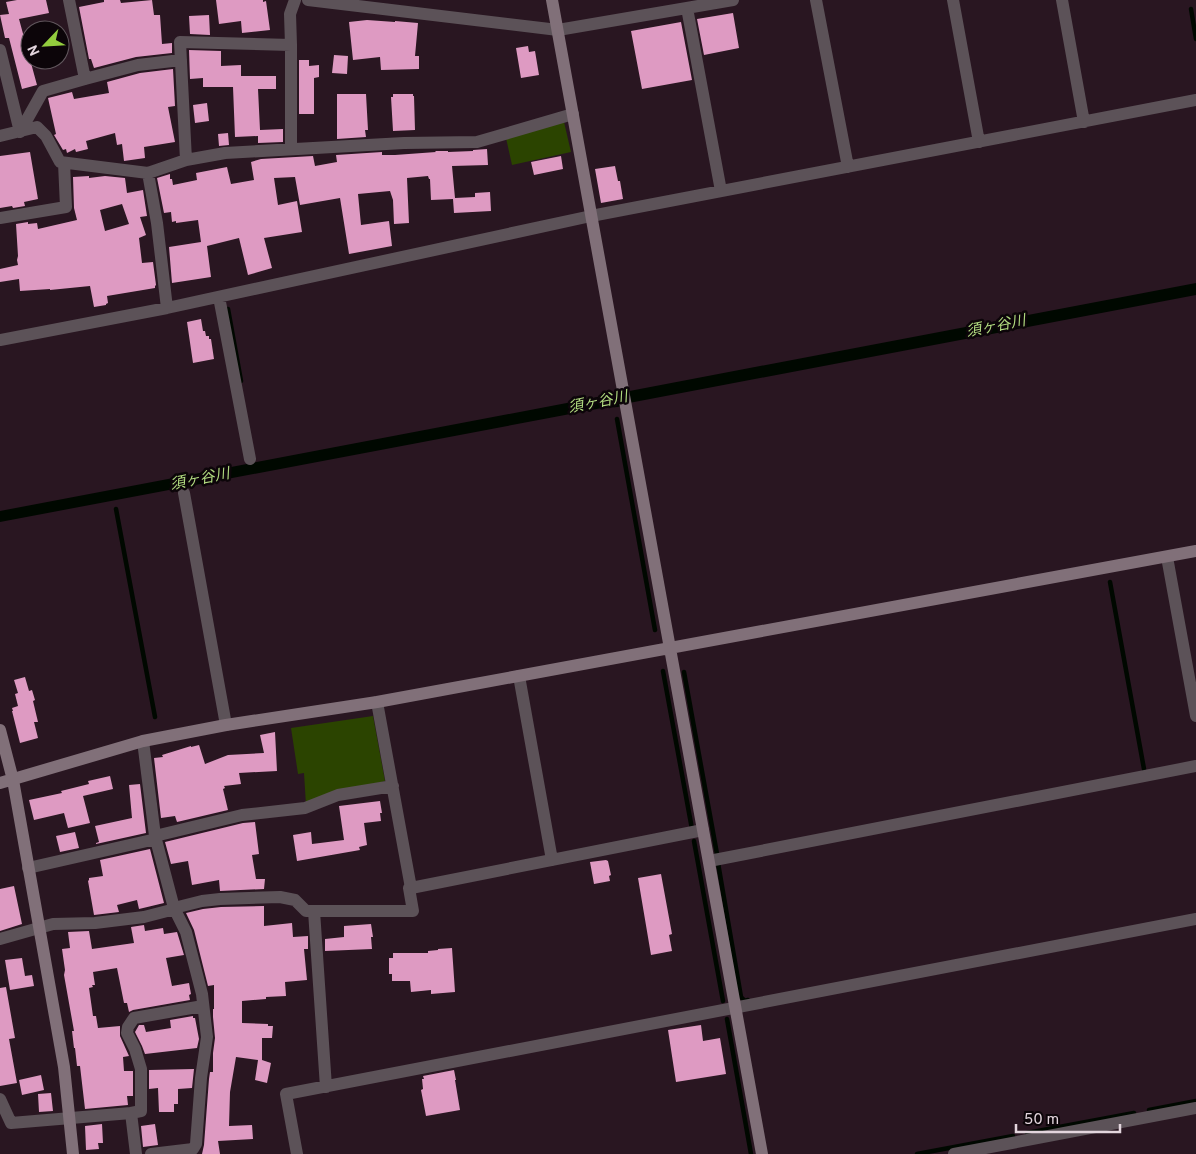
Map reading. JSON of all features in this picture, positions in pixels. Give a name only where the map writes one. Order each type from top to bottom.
[{"type":"street","points":[[69,0],[85,78]]},
{"type":"street","points":[[290,149],[290,14],[295,0]]},
{"type":"street","points":[[308,0],[558,30],[662,6],[687,8],[733,0]]},
{"type":"street","points":[[552,0],[762,1154]]},
{"type":"street","points":[[816,0],[848,167]]},
{"type":"street","points":[[953,0],[979,142]]},
{"type":"street","points":[[1062,0],[1084,122]]},
{"type":"street","points":[[687,8],[721,191]]},
{"type":"street","points":[[186,160],[180,42],[291,45]]},
{"type":"street","points":[[0,50],[20,132]]},
{"type":"street","points":[[20,132],[43,91],[138,65],[181,60]]},
{"type":"street","points":[[0,340],[167,308],[591,216],[1196,100]]},
{"type":"street","points":[[0,136],[37,128],[46,136],[60,162],[148,173],[186,160],[225,153],[404,143],[477,142],[573,114]]},
{"type":"street","points":[[0,218],[66,207],[64,163]]},
{"type":"street","points":[[148,173],[157,223],[167,308]]},
{"type":"street","points":[[219,297],[250,460]]},
{"type":"street","points":[[184,493],[226,725]]},
{"type":"street","points":[[0,783],[143,741],[226,725],[377,702],[1196,551]]},
{"type":"street","points":[[1167,557],[1196,716]]},
{"type":"street","points":[[519,676],[552,860]]},
{"type":"street","points":[[0,939],[53,924],[95,923],[144,917],[202,901],[220,899],[280,898],[295,900],[306,911],[314,912],[413,911],[409,888],[411,888],[377,702]]},
{"type":"street","points":[[0,730],[13,780],[64,1066],[73,1154]]},
{"type":"street","points":[[143,741],[156,838],[174,909],[186,932],[202,994],[207,1036],[201,1078],[196,1144],[193,1149],[151,1154]]},
{"type":"street","points":[[709,860],[1196,766]]},
{"type":"street","points":[[28,868],[156,838],[242,815],[305,808],[338,795],[392,786]]},
{"type":"street","points":[[411,888],[703,830]]},
{"type":"street","points":[[314,912],[326,1087]]},
{"type":"street","points":[[297,1154],[286,1094],[1196,919]]},
{"type":"street","points":[[0,1099],[12,1123],[141,1111],[141,1069],[135,1049],[127,1033],[128,1027],[134,1018],[203,1006]]},
{"type":"street","points":[[954,1154],[1196,1108]]},
{"type":"street","points":[[131,1113],[136,1154]]},
{"type":"green space","points":[[564,122],[571,152],[512,165],[506,138]]},
{"type":"green space","points":[[373,716],[385,781],[306,805],[304,773],[298,774],[291,728]]},
{"type":"water","name":"須ヶ谷川","points":[[1196,283],[1196,295],[629,403],[618,407],[602,408],[0,522],[0,511]]},
{"type":"building","points":[[46,0],[49,13],[19,19],[20,70],[33,70],[37,85],[22,89],[9,38],[5,38],[0,15],[9,14],[6,2]]},
{"type":"building","points":[[104,0],[120,0],[121,3],[152,0],[154,15],[160,15],[162,44],[172,43],[172,53],[136,57],[94,68],[91,59],[89,59],[79,7],[104,2]]},
{"type":"building","points":[[216,0],[266,1],[270,30],[242,33],[241,21],[219,24]]},
{"type":"building","points":[[733,13],[739,48],[704,55],[697,19]]},
{"type":"building","points":[[209,15],[210,35],[190,34],[189,16]]},
{"type":"building","points":[[367,20],[418,23],[415,56],[419,56],[419,69],[381,70],[380,57],[353,60],[349,22]]},
{"type":"building","points":[[681,22],[692,80],[642,89],[631,31]]},
{"type":"building","points":[[528,46],[529,52],[535,51],[539,75],[521,78],[516,48]]},
{"type":"building","points":[[189,50],[221,51],[221,66],[241,65],[241,76],[276,76],[276,89],[258,89],[260,130],[283,129],[283,142],[258,143],[258,136],[235,137],[233,87],[203,87],[203,78],[190,79]]},
{"type":"building","points":[[334,55],[348,56],[347,74],[332,73]]},
{"type":"building","points":[[299,60],[309,60],[309,66],[319,65],[319,77],[314,78],[314,114],[299,114]]},
{"type":"building","points":[[173,69],[175,106],[168,107],[175,142],[144,147],[145,158],[124,161],[122,144],[117,145],[115,133],[86,141],[88,149],[76,152],[75,149],[67,153],[66,149],[63,150],[54,135],[56,134],[48,98],[72,92],[74,99],[109,93],[107,82],[140,73]]},
{"type":"building","points":[[337,94],[366,94],[368,130],[365,130],[366,137],[337,139]]},
{"type":"building","points":[[393,94],[413,94],[415,130],[393,131],[391,97],[393,97]]},
{"type":"building","points":[[207,103],[209,121],[195,123],[193,105]]},
{"type":"building","points":[[228,133],[229,145],[219,146],[218,134]]},
{"type":"building","points":[[487,149],[488,165],[452,166],[455,198],[475,197],[475,193],[490,192],[491,211],[454,213],[453,199],[431,200],[430,179],[428,176],[407,178],[409,223],[394,224],[393,200],[390,191],[358,194],[361,225],[389,221],[392,246],[349,254],[340,198],[300,205],[295,177],[274,178],[278,205],[297,201],[302,232],[264,238],[272,268],[248,275],[239,238],[207,246],[211,277],[172,283],[169,247],[201,242],[198,220],[172,222],[171,212],[164,213],[157,178],[170,174],[173,185],[197,180],[196,173],[227,167],[231,184],[254,180],[251,162],[261,159],[313,156],[315,166],[337,162],[336,155],[382,152],[382,155],[395,155]]},
{"type":"building","points":[[30,152],[38,199],[24,202],[25,206],[0,208],[0,156]]},
{"type":"building","points":[[561,156],[563,169],[534,175],[531,162]]},
{"type":"building","points":[[615,166],[623,199],[601,203],[595,169]]},
{"type":"building","points":[[105,176],[125,178],[127,193],[143,190],[147,216],[140,217],[146,235],[139,238],[142,263],[153,262],[155,288],[107,296],[108,303],[106,305],[94,307],[90,286],[20,291],[19,279],[0,282],[0,269],[18,265],[16,224],[37,223],[38,229],[77,220],[74,208],[73,177]],"holes":[[[122,204],[129,224],[105,231],[100,210]]]},
{"type":"building","points":[[201,319],[203,331],[211,339],[214,359],[193,363],[187,322]]},
{"type":"building","points":[[25,677],[29,691],[32,690],[35,700],[33,701],[38,722],[34,722],[38,738],[20,743],[12,711],[12,708],[18,706],[15,694],[18,693],[14,680]]},
{"type":"building","points":[[275,732],[277,771],[239,773],[241,784],[224,786],[225,788],[223,789],[228,810],[177,822],[175,816],[161,818],[154,758],[163,757],[162,755],[199,745],[205,764],[228,755],[264,753],[260,735]]},
{"type":"building","points":[[110,776],[113,789],[83,796],[90,823],[68,828],[64,813],[34,820],[29,800],[62,793],[61,791],[89,784],[88,781]]},
{"type":"building","points":[[140,784],[146,833],[96,844],[99,842],[95,826],[132,818],[129,785]]},
{"type":"building","points":[[380,801],[381,821],[364,823],[367,845],[359,847],[360,850],[297,861],[293,835],[311,832],[312,844],[344,840],[339,806]]},
{"type":"building","points":[[255,822],[259,854],[252,855],[256,879],[265,879],[264,889],[220,891],[219,880],[192,885],[188,861],[171,864],[165,842],[243,823]]},
{"type":"building","points":[[75,832],[79,848],[60,852],[56,836]]},
{"type":"building","points":[[150,849],[164,903],[139,909],[137,900],[117,905],[119,912],[94,915],[88,881],[89,878],[103,876],[100,860]]},
{"type":"building","points":[[608,861],[611,875],[609,876],[610,881],[594,884],[590,862]]},
{"type":"building","points":[[661,874],[672,934],[669,935],[672,951],[651,955],[638,878]]},
{"type":"building","points":[[14,886],[22,924],[0,931],[0,889]]},
{"type":"building","points":[[264,906],[264,926],[292,923],[293,937],[308,936],[308,949],[304,949],[307,980],[285,982],[286,996],[242,1001],[242,1023],[268,1024],[268,1026],[273,1026],[272,1038],[262,1038],[262,1060],[271,1063],[267,1083],[255,1080],[258,1060],[236,1057],[230,1092],[229,1126],[252,1125],[253,1139],[218,1141],[220,1154],[202,1154],[209,1079],[210,1072],[213,1072],[215,1038],[213,1017],[214,985],[208,986],[194,930],[186,913],[221,907]]},
{"type":"building","points":[[371,924],[372,949],[325,951],[325,939],[344,937],[344,926]]},
{"type":"building","points":[[144,925],[145,931],[163,928],[164,934],[177,932],[184,955],[166,958],[172,986],[189,983],[190,1000],[129,1012],[127,1003],[124,1003],[117,968],[93,972],[95,985],[89,988],[93,1016],[96,1016],[98,1028],[120,1026],[120,1036],[129,1056],[123,1057],[124,1071],[133,1071],[133,1096],[127,1096],[128,1105],[85,1109],[80,1066],[77,1066],[74,1048],[72,1031],[74,1031],[64,975],[62,949],[70,948],[68,932],[89,931],[92,949],[134,943],[131,927]]},
{"type":"building","points":[[452,948],[455,992],[431,994],[431,990],[411,992],[410,981],[392,981],[392,974],[389,974],[389,958],[393,958],[393,953],[428,953],[428,951]]},
{"type":"building","points":[[22,958],[25,976],[32,975],[34,986],[10,990],[5,960]]},
{"type":"building","points":[[6,987],[15,1038],[9,1039],[17,1083],[0,1086],[0,988]]},
{"type":"building","points":[[193,1016],[199,1039],[197,1048],[145,1054],[135,1032],[139,1025],[144,1025],[146,1032],[171,1028],[170,1020]]},
{"type":"building","points":[[701,1025],[703,1041],[720,1038],[726,1074],[676,1082],[668,1030]]},
{"type":"building","points":[[194,1069],[192,1088],[178,1089],[178,1104],[174,1104],[174,1112],[159,1112],[158,1088],[149,1089],[149,1070]]},
{"type":"building","points":[[454,1070],[460,1110],[426,1116],[421,1090],[423,1089],[423,1076]]},
{"type":"building","points":[[41,1075],[44,1090],[22,1095],[19,1080]]},
{"type":"building","points":[[51,1093],[53,1111],[39,1112],[38,1094]]},
{"type":"building","points":[[102,1124],[103,1143],[98,1143],[99,1149],[86,1150],[85,1126]]},
{"type":"building","points":[[155,1124],[158,1145],[143,1147],[141,1126]]},
{"type":"waterway","points":[[1191,9],[1196,39]]},
{"type":"waterway","points":[[228,309],[241,381]]},
{"type":"waterway","points":[[617,419],[655,630]]},
{"type":"waterway","points":[[116,509],[155,717]]},
{"type":"waterway","points":[[1110,582],[1144,769]]},
{"type":"waterway","points":[[663,671],[692,829]]},
{"type":"waterway","points":[[684,672],[717,854]]},
{"type":"waterway","points":[[694,841],[723,1001]]},
{"type":"waterway","points":[[718,863],[741,997],[745,1001],[748,1000]]},
{"type":"waterway","points":[[727,1019],[751,1154]]},
{"type":"waterway","points":[[1149,1110],[1196,1101]]},
{"type":"waterway","points":[[1027,1133],[1134,1113]]},
{"type":"waterway","points":[[917,1154],[1013,1136]]}]
